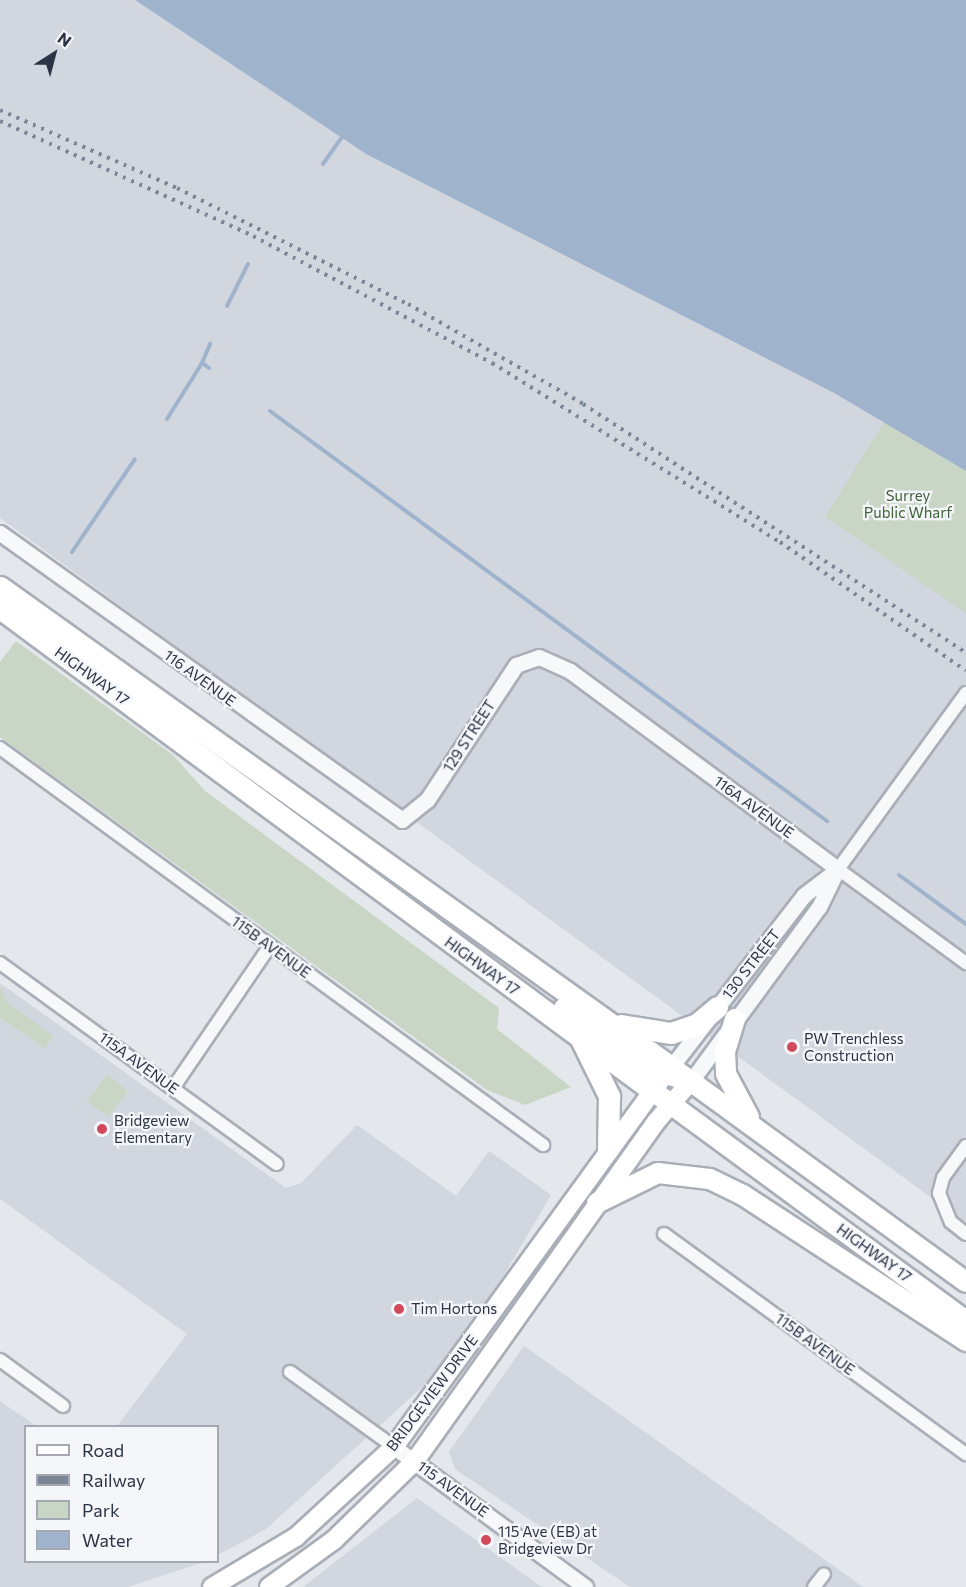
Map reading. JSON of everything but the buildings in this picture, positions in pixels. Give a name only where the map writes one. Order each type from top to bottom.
[{"type":"highway","name":"HIGHWAY 17","points":[[0,587],[608,1020],[663,1078],[671,1104],[966,1321]]},
{"type":"highway","name":"HIGHWAY 17","points":[[0,608],[581,1038],[663,1078]]},
{"type":"highway","points":[[343,864],[414,902],[663,1078],[691,1081]]},
{"type":"highway","points":[[608,1020],[638,1032],[671,1033],[696,1024],[717,1007]]},
{"type":"highway","points":[[735,1019],[725,1052],[726,1074],[757,1129]]},
{"type":"highway","points":[[581,1038],[609,1096],[608,1149]]},
{"type":"highway","name":"HIGHWAY 17","points":[[691,1081],[966,1282]]},
{"type":"highway","points":[[597,1203],[658,1173],[710,1179],[743,1195],[966,1341]]},
{"type":"main road","name":"BRIDGEVIEW DRIVE","points":[[212,1587],[296,1537],[394,1447],[608,1149],[663,1078]]},
{"type":"main road","name":"BRIDGEVIEW DRIVE","points":[[269,1587],[334,1540],[415,1461],[597,1203],[671,1104],[691,1081]]},
{"type":"street","name":"116 AVENUE","points":[[0,533],[402,820]]},
{"type":"street","name":"129 STREET","points":[[402,820],[427,800],[516,665],[539,657]]},
{"type":"street","name":"116A AVENUE","points":[[539,657],[570,671],[966,963]]},
{"type":"street","name":"130 STREET","points":[[691,1081],[819,907],[838,868],[966,693]]},
{"type":"street","name":"115B AVENUE","points":[[0,748],[543,1145]]},
{"type":"street","name":"130 STREET","points":[[663,1078],[804,895],[838,868]]},
{"type":"street","points":[[173,1088],[270,946]]},
{"type":"street","name":"115A AVENUE","points":[[0,963],[277,1164]]},
{"type":"street","points":[[966,1146],[943,1178],[939,1194],[951,1222],[966,1234]]},
{"type":"street","name":"115B AVENUE","points":[[664,1234],[966,1454]]},
{"type":"street","points":[[0,1360],[63,1406]]},
{"type":"street","name":"115 AVENUE","points":[[290,1372],[585,1587]]},
{"type":"street","points":[[814,1587],[824,1574]]},
{"type":"shaded area","points":[[0,0],[135,0],[366,154],[834,393],[966,471],[966,1223],[0,518]]},
{"type":"shaded area","points":[[0,983],[286,1188],[301,1183],[357,1125],[456,1196],[489,1151],[551,1195],[501,1280],[430,1380],[266,1529],[219,1554],[219,1425],[118,1425],[187,1334],[0,1199]]},
{"type":"shaded area","points":[[524,1346],[863,1587],[630,1587],[455,1469],[449,1452]]},
{"type":"shaded area","points":[[0,1401],[35,1425],[24,1425],[24,1563],[201,1563],[128,1587],[0,1587]]},
{"type":"shaded area","points":[[417,1498],[542,1587],[303,1587]]},
{"type":"green space","name":"Surrey Public Wharf","points":[[884,422],[966,471],[966,613],[825,517]]},
{"type":"green space","points":[[16,641],[173,755],[204,790],[499,1008],[497,1029],[571,1087],[525,1105],[487,1090],[0,737],[0,662]]},
{"type":"green space","points":[[0,986],[7,1002],[53,1036],[44,1048],[0,1018]]},
{"type":"green space","points":[[107,1075],[128,1091],[108,1117],[87,1101]]},
{"type":"water","points":[[135,0],[966,0],[966,471],[834,393],[366,154]]},
{"type":"waterway","points":[[323,164],[341,138]]},
{"type":"waterway","points":[[227,306],[248,264]]},
{"type":"waterway","points":[[209,368],[202,363],[210,344]]},
{"type":"waterway","points":[[167,419],[202,363]]},
{"type":"waterway","points":[[270,411],[827,821]]},
{"type":"waterway","points":[[72,552],[135,459]]},
{"type":"waterway","points":[[899,875],[966,924]]},
{"type":"railway","points":[[0,110],[177,188],[408,304],[583,404],[966,653]]},
{"type":"railway","points":[[0,121],[253,236],[492,363],[780,542],[966,671]]},
{"type":"place","name":"PW Trenchless Construction","points":[[792,1047]]},
{"type":"place","name":"Bridgeview Elementary","points":[[102,1129]]},
{"type":"place","name":"Tim Hortons","points":[[399,1309]]},
{"type":"place","name":"115 Ave (EB) at Bridgeview Dr","points":[[486,1540]]}]
